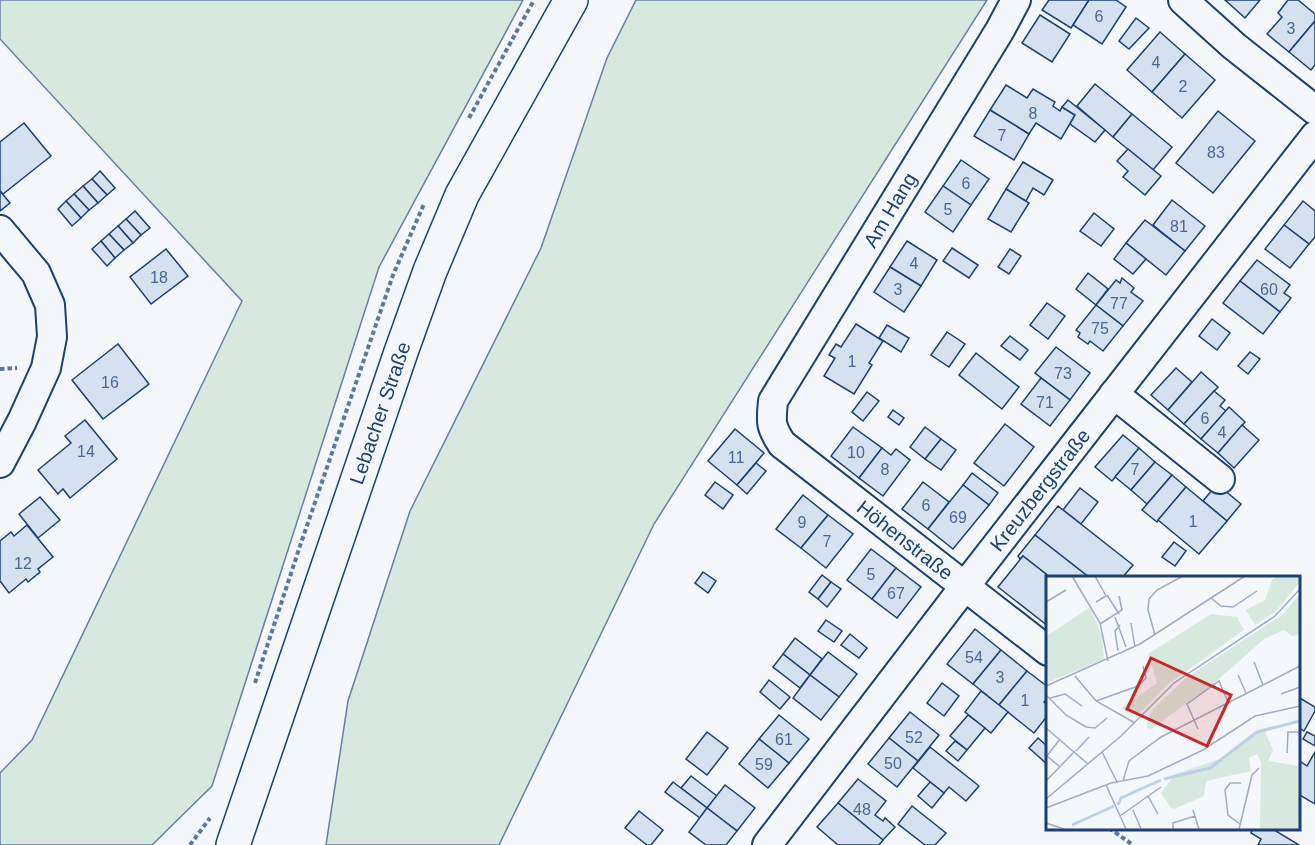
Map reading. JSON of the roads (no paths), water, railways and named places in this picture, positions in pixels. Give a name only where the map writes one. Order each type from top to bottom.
[{"type":"main road","name":"Lebacher Straße","points":[[233,845],[430,271],[462,195],[571,0]]},
{"type":"street","name":"Am Hang","points":[[771,423],[773,401],[994,40],[1016,0]]},
{"type":"street","points":[[1183,0],[1234,46],[1315,111]]},
{"type":"street","name":"Kreuzbergstraße","points":[[767,845],[1315,136]]},
{"type":"street","points":[[0,230],[36,273],[50,305],[52,337],[46,368],[0,463]]},
{"type":"street","points":[[1114,394],[1220,479]]},
{"type":"street","name":"Höhenstraße","points":[[771,423],[782,444],[1046,649]]}]
